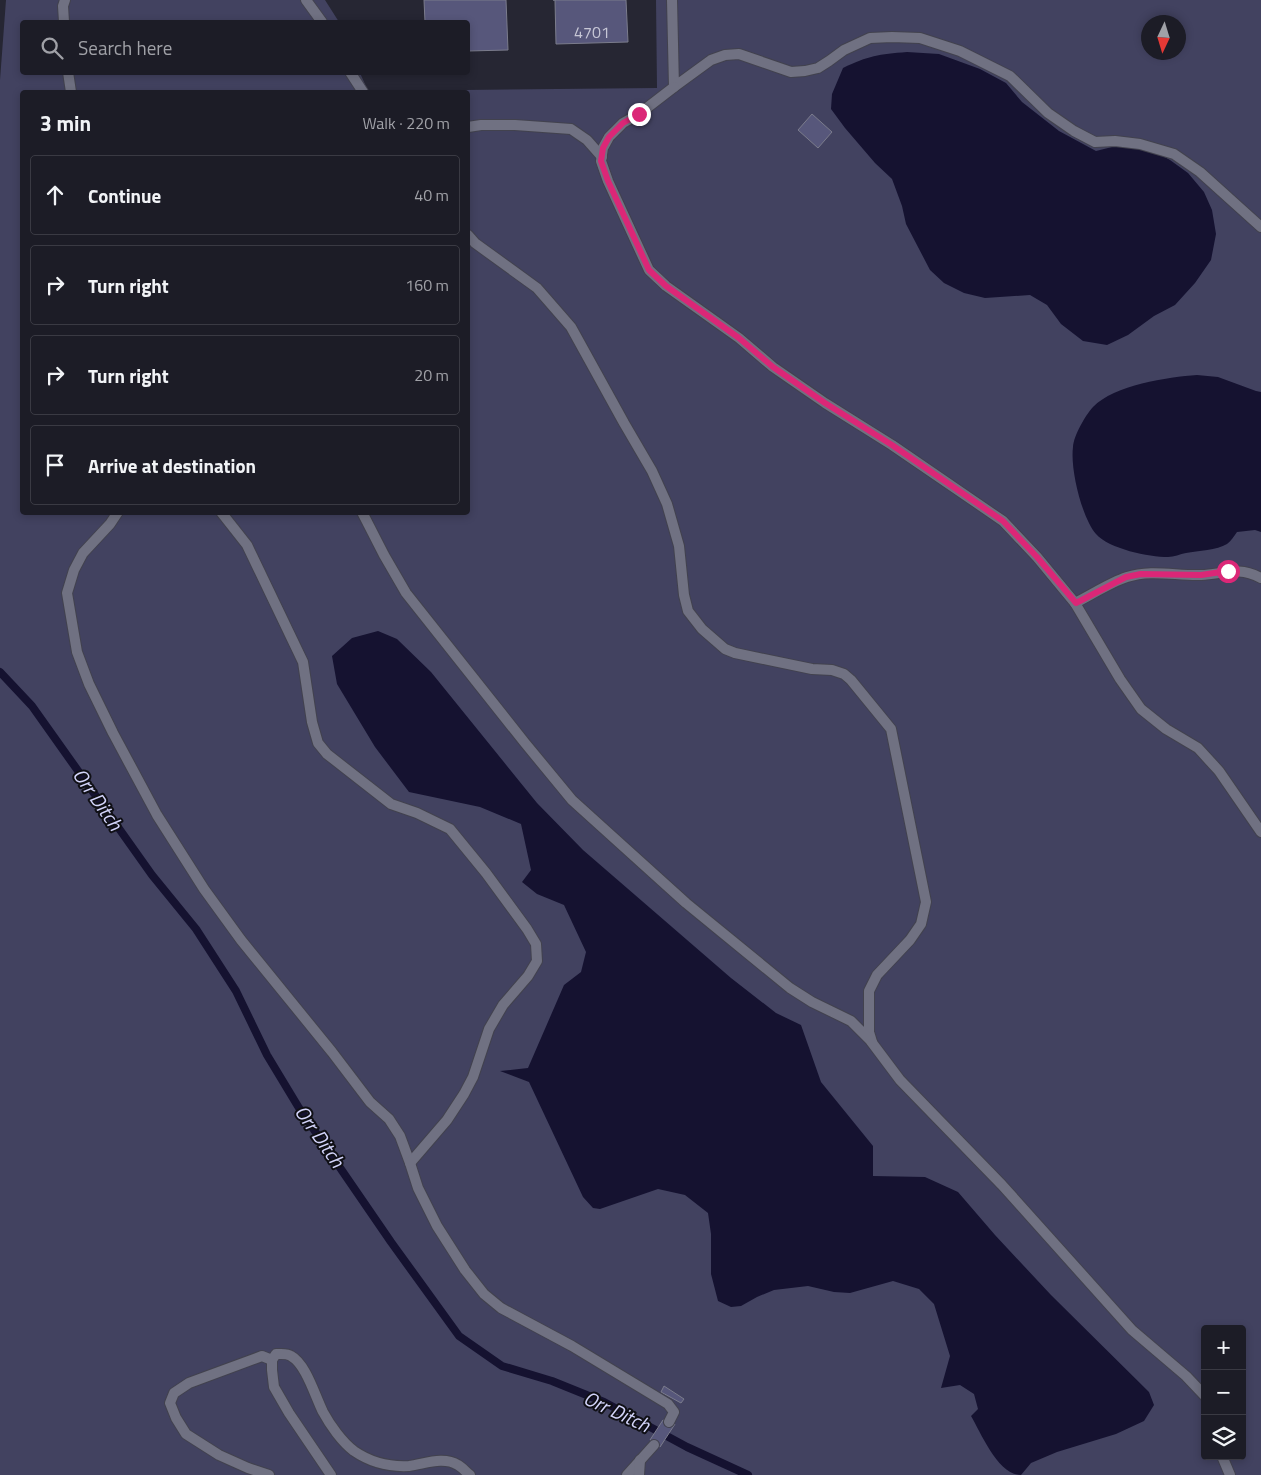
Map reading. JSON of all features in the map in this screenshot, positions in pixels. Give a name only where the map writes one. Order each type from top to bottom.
[{"type":"lane","points":[[64,20],[63,6],[65,0]]},
{"type":"lane","points":[[306,0],[321,20]]},
{"type":"lane","points":[[672,0],[674,87]]},
{"type":"lane","points":[[1261,227],[1200,172],[1174,154],[1140,144],[1095,142],[1074,131],[1048,113],[1010,76],[960,51],[920,38],[870,38],[844,50],[818,68],[805,71],[791,72],[739,54],[725,55],[711,60],[653,104],[623,123],[609,137],[603,148],[601,161],[608,181],[649,270],[666,286],[739,338],[773,367],[1003,521],[1076,603],[1120,679],[1141,709],[1166,729],[1198,748],[1219,771],[1261,832]]},
{"type":"lane","points":[[68,75],[71,90]]},
{"type":"lane","points":[[352,75],[362,90]]},
{"type":"lane","points":[[470,127],[481,124],[515,125],[571,130],[587,140],[602,157]]},
{"type":"lane","points":[[470,237],[537,288],[571,327],[652,471],[667,504],[679,546],[684,595],[688,611],[702,629],[725,649],[735,653],[812,669],[832,670],[844,674],[891,729],[926,902],[921,924],[910,940],[877,975],[870,991],[868,1014],[869,1032],[872,1042]]},
{"type":"lane","points":[[116,515],[83,553],[74,570],[67,593],[77,652],[89,684],[157,815],[204,888],[241,940],[370,1102],[388,1120],[400,1136],[418,1188],[437,1226],[484,1294],[501,1308],[572,1346],[668,1404],[674,1412],[669,1422]]},
{"type":"lane","points":[[223,515],[247,545],[304,662],[312,722],[318,743],[327,754],[392,804],[417,813],[450,830],[486,873],[536,944],[537,961],[528,976],[503,1005],[489,1029],[474,1076],[447,1120],[410,1163]]},
{"type":"lane","points":[[364,515],[406,593],[572,800],[686,902],[790,988],[812,1002],[851,1021],[872,1042],[900,1080],[1002,1185],[1132,1330],[1186,1376],[1201,1392]]},
{"type":"lane","points":[[1076,603],[1126,577],[1141,574],[1201,575],[1228,571],[1249,573],[1261,578]]},
{"type":"lane","points":[[851,1021],[868,1014]]},
{"type":"lane","points":[[331,1475],[274,1388],[272,1360],[276,1354],[289,1354],[299,1362],[324,1414],[339,1436],[354,1450],[374,1461],[391,1466],[410,1466],[433,1461],[447,1461],[458,1465],[470,1475]]},
{"type":"lane","points":[[269,1475],[218,1455],[186,1434],[170,1404],[174,1393],[189,1383],[262,1356],[272,1360]]},
{"type":"lane","points":[[626,1475],[654,1444]]},
{"type":"lane","points":[[639,1475],[640,1460]]},
{"type":"lane","points":[[1224,1460],[1230,1475]]},
{"type":"shaded area","points":[[6,0],[325,0],[338,20],[20,20],[20,75],[361,75],[368,90],[20,90],[20,515],[470,515],[470,90],[464,90],[657,88],[656,0],[1261,0],[1261,1475],[0,1475],[0,80]]},
{"type":"shaded area","points":[[907,52],[939,54],[980,69],[1006,83],[1022,102],[1059,131],[1096,151],[1130,145],[1150,149],[1188,173],[1204,192],[1212,210],[1216,234],[1211,260],[1195,283],[1175,305],[1154,316],[1128,335],[1107,345],[1083,341],[1061,324],[1047,305],[1030,295],[985,298],[964,293],[944,283],[930,270],[906,224],[902,206],[892,179],[875,163],[831,109],[832,94],[843,68],[874,56]]},
{"type":"shaded area","points":[[1197,375],[1218,377],[1261,392],[1261,532],[1255,530],[1237,532],[1223,546],[1170,557],[1140,554],[1110,544],[1096,534],[1091,527],[1078,493],[1073,468],[1073,447],[1080,426],[1093,407],[1102,399],[1114,393],[1157,380]]},
{"type":"shaded area","points":[[378,631],[397,639],[431,672],[537,803],[583,850],[731,978],[776,1013],[801,1025],[821,1082],[873,1146],[873,1176],[925,1177],[958,1192],[1051,1295],[1149,1392],[1154,1405],[1144,1421],[1116,1434],[1057,1452],[1031,1463],[1021,1475],[1013,1473],[1005,1468],[991,1452],[971,1416],[978,1409],[974,1394],[960,1385],[941,1388],[950,1356],[934,1304],[919,1289],[893,1281],[850,1293],[834,1292],[808,1286],[774,1290],[741,1306],[731,1307],[718,1301],[711,1274],[711,1234],[708,1213],[685,1195],[658,1189],[600,1209],[593,1208],[583,1197],[529,1082],[500,1071],[528,1068],[564,985],[581,972],[586,952],[564,905],[537,894],[522,882],[531,870],[521,824],[480,807],[409,792],[375,747],[337,684],[332,656],[352,638]]},
{"type":"building","points":[[424,0],[506,0],[508,50],[470,51],[470,20],[425,20]]},
{"type":"building","points":[[555,0],[626,0],[628,42],[556,44]]},
{"type":"building","points":[[812,114],[832,132],[818,148],[798,130]]},
{"type":"building","points":[[664,1386],[684,1399],[681,1403],[661,1392]]},
{"type":"building","points":[[663,1420],[675,1424],[660,1447],[650,1440]]},
{"type":"waterway","name":"Orr Ditch","points":[[0,672],[32,706],[152,875],[196,929],[236,991],[267,1055],[299,1108],[391,1242],[459,1336],[502,1366],[552,1381],[604,1402],[687,1447],[748,1475]]},
{"type":"route","points":[[639,114],[623,123],[609,137],[603,148],[601,161],[608,181],[649,270],[666,286],[739,338],[773,367],[1003,521],[1076,603],[1126,577],[1141,574],[1201,575],[1228,571]]}]
